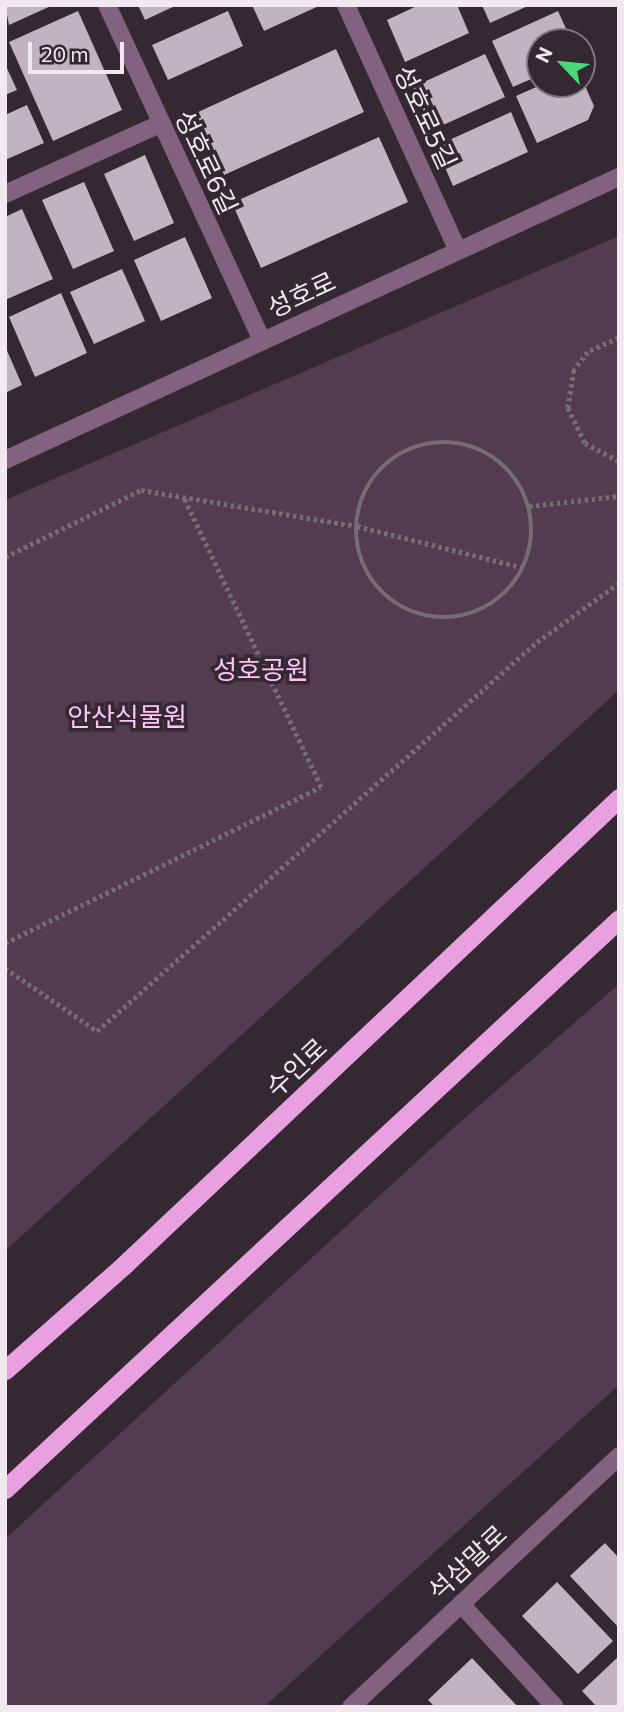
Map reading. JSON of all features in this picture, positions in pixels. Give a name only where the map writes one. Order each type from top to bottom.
[{"type":"highway","name":"수인로","points":[[5,1370],[124,1265],[619,798]]},
{"type":"highway","points":[[5,1489],[619,919]]},
{"type":"street","name":"성호로6길","points":[[107,5],[262,341]]},
{"type":"street","name":"성호로5길","points":[[346,5],[458,251]]},
{"type":"street","points":[[5,194],[160,124]]},
{"type":"street","name":"성호로","points":[[5,460],[619,177]]},
{"type":"street","name":"석삼말로","points":[[351,1707],[619,1457]]},
{"type":"street","points":[[461,1604],[555,1707]]},
{"type":"path","points":[[619,338],[588,352],[575,370],[568,408],[585,443],[619,461]]},
{"type":"path","points":[[436,442],[467,444],[495,457],[517,478],[530,506],[533,537],[524,568],[508,592],[486,608],[460,617],[432,618],[406,610],[384,595],[367,573],[358,547],[357,526],[364,494],[382,468],[407,450],[436,442]]},
{"type":"path","points":[[5,557],[141,490],[357,526],[524,568]]},
{"type":"path","points":[[530,506],[619,496]]},
{"type":"path","points":[[5,943],[321,787],[183,497]]},
{"type":"path","points":[[5,968],[97,1031],[537,642],[619,583]]},
{"type":"green space","name":"성호공원","points":[[619,236],[619,690],[5,1251],[5,500]]},
{"type":"green space","points":[[619,984],[619,1385],[264,1707],[5,1707],[5,1539],[450,1131]]},
{"type":"building","points":[[5,5],[53,5],[9,25]]},
{"type":"building","points":[[138,5],[177,5],[145,20]]},
{"type":"building","points":[[252,5],[321,5],[264,31]]},
{"type":"building","points":[[419,5],[457,5],[469,33],[405,62],[387,20]]},
{"type":"building","points":[[482,5],[530,5],[490,23]]},
{"type":"building","points":[[78,11],[122,110],[53,141],[9,42]]},
{"type":"building","points":[[228,11],[243,46],[168,80],[152,45]]},
{"type":"building","points":[[558,11],[566,28],[526,28],[526,81],[513,87],[492,41]]},
{"type":"building","points":[[336,49],[364,112],[224,175],[196,113]]},
{"type":"building","points":[[485,54],[505,97],[432,130],[413,87]]},
{"type":"building","points":[[5,64],[17,90],[5,95]]},
{"type":"building","points":[[526,92],[526,98],[590,98],[594,106],[588,120],[537,143],[516,96]]},
{"type":"building","points":[[27,105],[44,143],[5,160],[5,115]]},
{"type":"building","points":[[511,112],[528,152],[453,186],[436,146]]},
{"type":"building","points":[[379,137],[408,202],[261,268],[232,203]]},
{"type":"building","points":[[145,155],[174,223],[134,241],[104,174]]},
{"type":"building","points":[[84,182],[114,251],[73,269],[42,200]]},
{"type":"building","points":[[22,209],[53,279],[5,300],[5,217]]},
{"type":"building","points":[[185,237],[212,298],[161,321],[134,260]]},
{"type":"building","points":[[122,269],[145,321],[94,344],[70,292]]},
{"type":"building","points":[[61,293],[87,353],[35,377],[9,317]]},
{"type":"building","points":[[5,346],[22,385],[5,393]]},
{"type":"building","points":[[605,1543],[619,1558],[619,1628],[570,1576]]},
{"type":"building","points":[[557,1582],[613,1641],[578,1674],[522,1616]]},
{"type":"building","points":[[619,1656],[619,1707],[597,1707],[582,1691]]},
{"type":"building","points":[[472,1658],[518,1707],[435,1707],[428,1700]]},
{"type":"park label","name":"안산식물원","points":[[127,716]]}]
